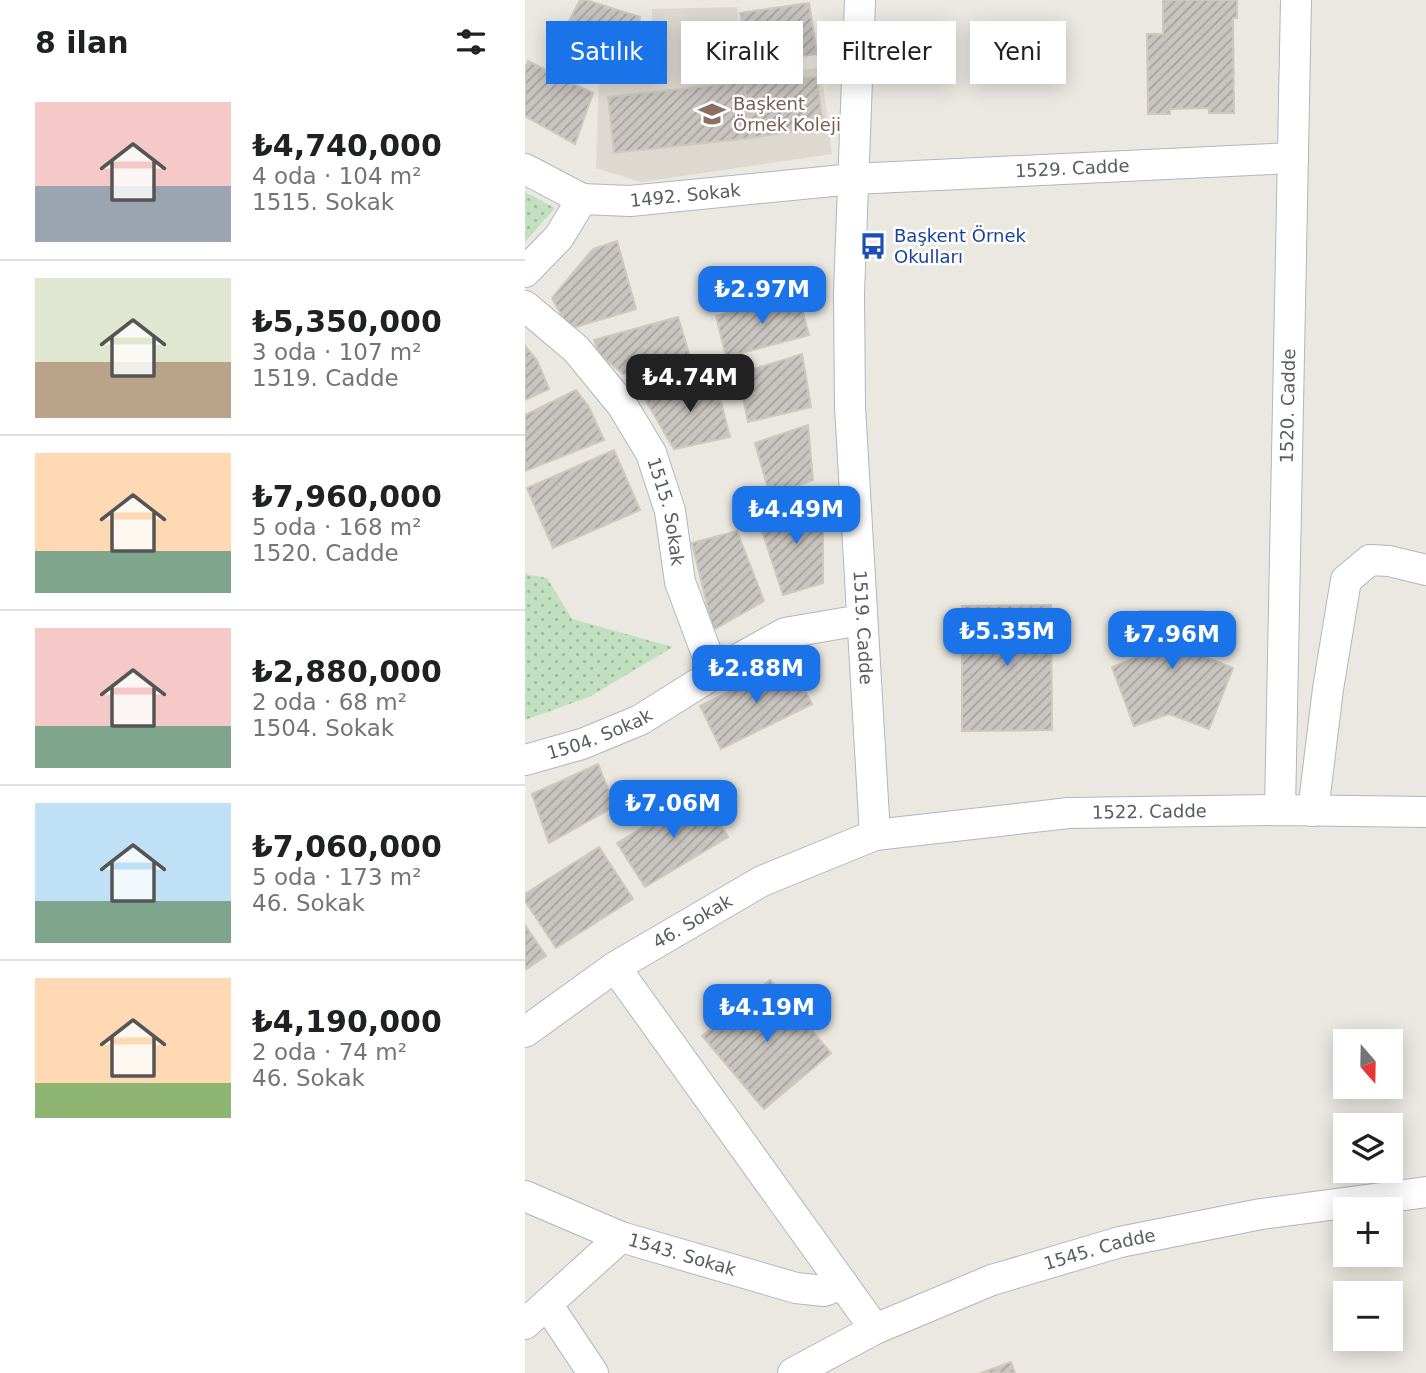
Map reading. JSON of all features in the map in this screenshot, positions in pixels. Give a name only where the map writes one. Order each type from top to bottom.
[{"type":"street","name":"1519. Cadde","points":[[860,0],[849,293],[850,407],[875,835]]},
{"type":"street","name":"1520. Cadde","points":[[1280,810],[1296,0]]},
{"type":"street","name":"1529. Cadde","points":[[853,179],[1293,158]]},
{"type":"street","name":"1492. Sokak","points":[[525,169],[582,199],[630,201],[853,179]]},
{"type":"street","points":[[525,272],[559,237],[582,199]]},
{"type":"street","name":"1515. Sokak","points":[[525,306],[576,349],[622,405],[651,453],[670,511],[680,582],[714,673]]},
{"type":"street","points":[[1313,811],[1328,689],[1346,580],[1370,560],[1389,561],[1426,570]]},
{"type":"street","name":"1504. Sokak","points":[[525,760],[583,744],[640,720],[714,673],[785,633],[861,620]]},
{"type":"street","name":"1522. Cadde","points":[[875,835],[1069,813],[1280,810],[1426,813]]},
{"type":"street","name":"46. Sokak","points":[[525,1032],[615,968],[762,881],[875,835]]},
{"type":"street","points":[[615,968],[875,1329]]},
{"type":"street","name":"1545. Cadde","points":[[793,1373],[875,1329],[992,1280],[1120,1242],[1261,1213],[1426,1192]]},
{"type":"street","name":"1543. Sokak","points":[[525,1196],[621,1237],[810,1291],[843,1284]]},
{"type":"street","points":[[525,1324],[621,1237]]},
{"type":"street","points":[[547,1304],[593,1373]]},
{"type":"shaded area","name":"Başkent Örnek Koleji","points":[[737,7],[738,21],[681,21],[681,84],[803,84],[803,69],[817,68],[817,84],[823,84],[832,154],[641,182],[596,168],[599,84],[667,84],[667,21],[652,21],[652,9]]},
{"type":"green space","points":[[525,192],[555,208],[525,242]]},
{"type":"green space","points":[[525,574],[547,578],[572,619],[673,647],[589,697],[525,720]]},
{"type":"building","points":[[580,0],[640,17],[640,21],[569,21]]},
{"type":"building","points":[[1163,0],[1237,0],[1237,18],[1233,18],[1234,113],[1209,113],[1209,108],[1170,109],[1170,114],[1148,114],[1147,34],[1163,34]]},
{"type":"building","points":[[809,3],[817,54],[803,56],[803,21],[741,21],[740,13]]},
{"type":"building","points":[[528,61],[546,70],[546,84],[575,84],[593,93],[575,144],[525,116],[525,68]]},
{"type":"building","points":[[817,77],[823,127],[750,138],[744,84],[803,84],[803,78]]},
{"type":"building","points":[[744,84],[750,138],[614,153],[608,97]]},
{"type":"building","points":[[617,241],[636,309],[569,329],[552,298],[593,249]]},
{"type":"building","points":[[798,294],[809,335],[726,357],[716,316]]},
{"type":"building","points":[[678,317],[691,360],[623,374],[599,354],[594,340]]},
{"type":"building","points":[[525,346],[537,360],[549,389],[525,400]]},
{"type":"building","points":[[802,354],[811,407],[748,422],[738,374]]},
{"type":"building","points":[[715,379],[730,437],[674,449],[642,394]]},
{"type":"building","points":[[576,390],[589,407],[604,440],[525,471],[525,415]]},
{"type":"building","points":[[808,425],[813,480],[770,496],[755,443]]},
{"type":"building","points":[[614,450],[640,510],[553,548],[527,488]]},
{"type":"building","points":[[816,500],[823,521],[823,583],[783,595],[758,519]]},
{"type":"building","points":[[737,531],[764,601],[713,630],[692,543]]},
{"type":"building","points":[[1051,605],[1052,730],[962,731],[962,606]]},
{"type":"building","points":[[1140,611],[1203,611],[1203,656],[1233,668],[1209,729],[1169,714],[1134,726],[1112,667],[1140,656]]},
{"type":"building","points":[[790,661],[812,704],[721,749],[700,706]]},
{"type":"building","points":[[598,764],[615,806],[549,843],[532,794]]},
{"type":"building","points":[[701,792],[728,837],[645,887],[617,843]]},
{"type":"building","points":[[599,847],[633,899],[556,948],[525,901],[525,894]]},
{"type":"building","points":[[525,925],[546,956],[525,970]]},
{"type":"building","points":[[770,980],[831,1053],[764,1109],[702,1036]]},
{"type":"building","points":[[1011,1362],[1015,1373],[981,1373]]},
{"type":"place","name":"Başkent Örnek Koleji","points":[[712,114]]},
{"type":"place","name":"Başkent Örnek Okulları","points":[[873,246]]}]
